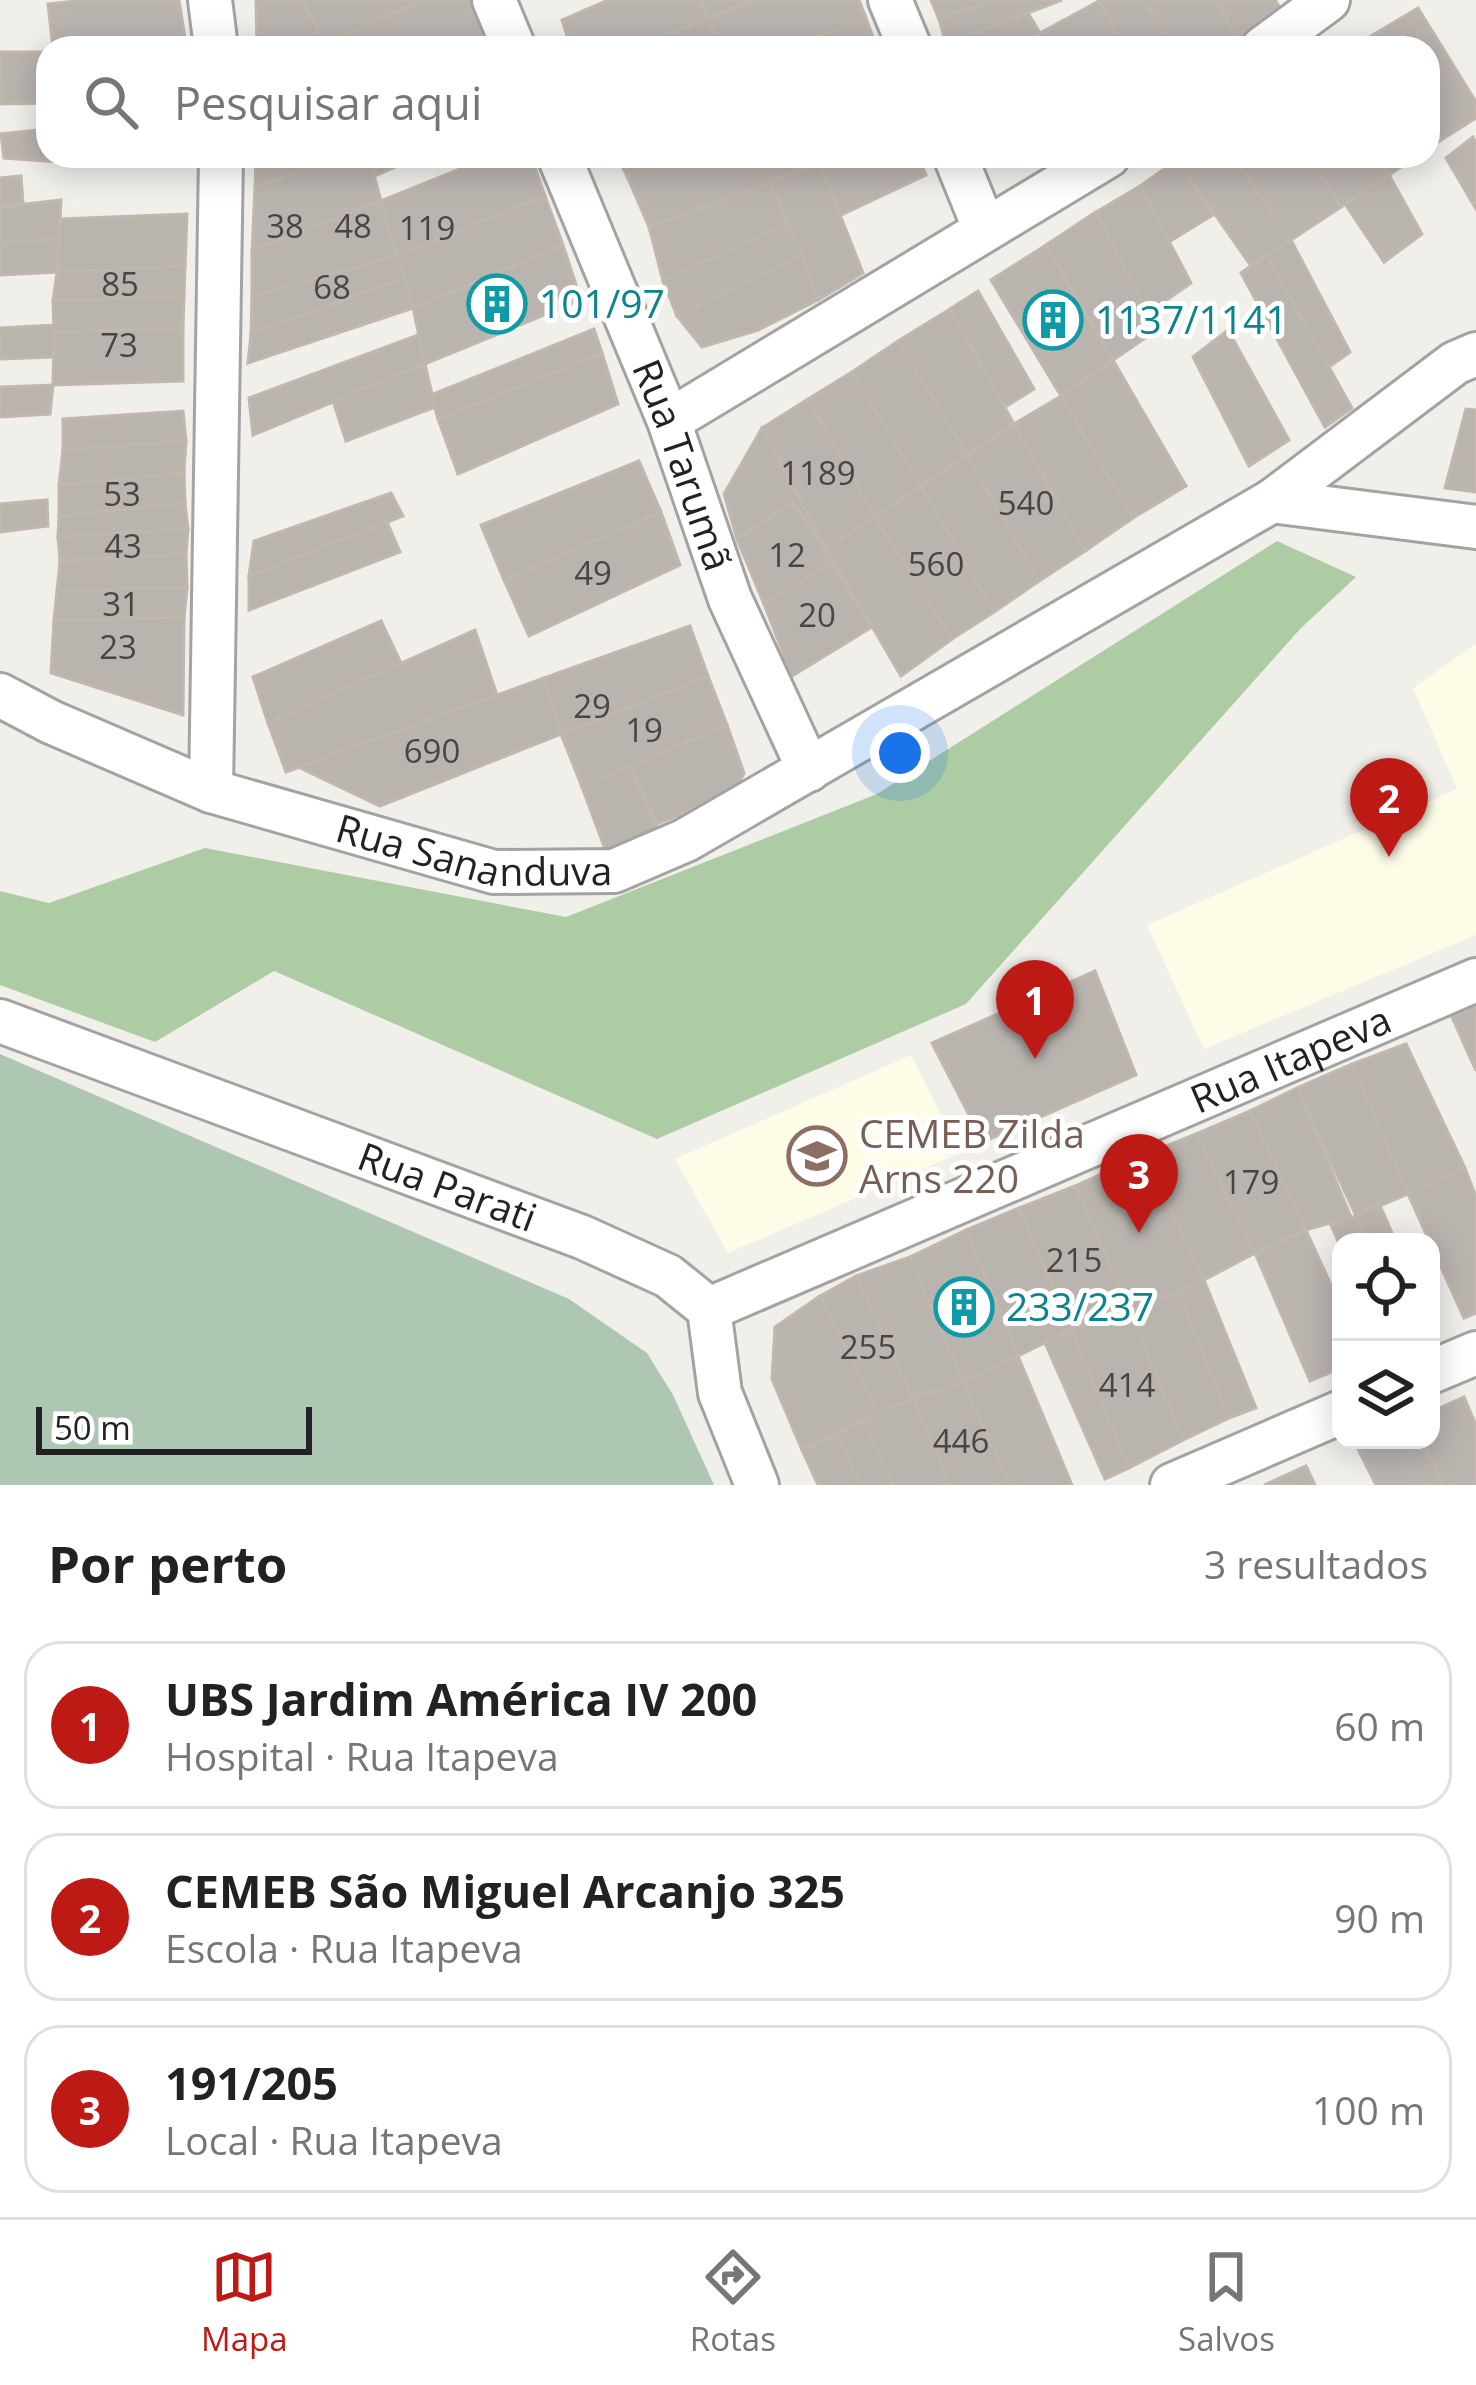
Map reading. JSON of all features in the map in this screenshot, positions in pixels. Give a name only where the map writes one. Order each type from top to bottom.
[{"type":"street","points":[[210,0],[214,36]]},
{"type":"street","points":[[494,0],[509,36]]},
{"type":"street","points":[[890,0],[905,36]]},
{"type":"street","points":[[1279,36],[1328,0]]},
{"type":"street","points":[[211,791],[221,168]]},
{"type":"street","name":"Rua Tarumã","points":[[564,168],[669,421],[730,598],[809,770]]},
{"type":"street","points":[[960,168],[985,230]]},
{"type":"street","points":[[669,421],[1088,168]]},
{"type":"street","name":"Rua Sananduva","points":[[0,694],[51,722],[211,791],[494,872],[614,872],[686,840],[1272,501],[1455,363],[1476,354]]},
{"type":"street","points":[[1272,501],[1476,527]]},
{"type":"street","name":"Rua Itapeva","points":[[709,1309],[1476,980]]},
{"type":"street","name":"Rua Parati","points":[[0,1021],[582,1237],[668,1276],[709,1309]]},
{"type":"street","points":[[709,1309],[719,1393],[757,1485]]},
{"type":"street","points":[[1440,1368],[1476,1353]]},
{"type":"street","points":[[1172,1485],[1332,1416]]},
{"type":"shaded area","points":[[1476,644],[1476,935],[1204,1049],[1147,925],[1457,789],[1413,688]]},
{"type":"shaded area","points":[[0,1054],[569,1299],[647,1353],[673,1395],[714,1485],[0,1485]]},
{"type":"shaded area","name":"CEMEB Zilda Arns 220","points":[[911,1055],[960,1153],[728,1253],[675,1159]]},
{"type":"green space","points":[[1277,541],[1356,577],[1300,629],[966,1004],[657,1139],[274,971],[155,1042],[0,985],[0,891],[49,903],[205,848],[566,917],[877,794]]},
{"type":"building","points":[[179,0],[185,36],[52,36],[48,4]]},
{"type":"building","points":[[256,0],[302,0],[321,36],[257,36]]},
{"type":"building","points":[[302,0],[423,0],[341,36],[321,36]]},
{"type":"building","points":[[423,0],[470,0],[488,36],[341,36]]},
{"type":"building","points":[[608,0],[700,0],[708,18],[664,36],[567,36],[562,20]]},
{"type":"building","points":[[700,0],[753,0],[708,18]]},
{"type":"building","points":[[753,0],[859,0],[866,18],[819,36],[715,36],[708,18]]},
{"type":"building","points":[[931,0],[992,0],[939,19]]},
{"type":"building","points":[[992,0],[1062,0],[967,36],[944,36],[939,19]]},
{"type":"building","points":[[1144,0],[1216,0],[1236,36],[1167,36]]},
{"type":"building","points":[[1144,0],[1167,36],[1118,36],[1099,1]]},
{"type":"building","points":[[1216,0],[1275,0],[1282,11],[1236,36]]},
{"type":"building","points":[[1099,1],[1118,36],[1042,36]]},
{"type":"building","points":[[1418,8],[1435,36],[1371,36]]},
{"type":"building","points":[[1028,13],[1040,33],[1035,36],[967,36]]},
{"type":"building","points":[[708,18],[715,36],[664,36]]},
{"type":"building","points":[[866,18],[873,36],[819,36]]},
{"type":"building","points":[[1440,44],[1476,102],[1476,118],[1440,141]]},
{"type":"building","points":[[0,52],[36,52],[36,103],[0,104]]},
{"type":"building","points":[[36,130],[36,160],[4,158],[1,134]]},
{"type":"building","points":[[1473,137],[1476,143],[1476,209],[1446,158]]},
{"type":"building","points":[[256,168],[309,168],[255,187]]},
{"type":"building","points":[[309,168],[372,168],[381,201],[252,251],[255,187]]},
{"type":"building","points":[[462,168],[535,168],[545,196],[397,256],[381,201]]},
{"type":"building","points":[[623,168],[646,168],[627,176]]},
{"type":"building","points":[[646,168],[764,168],[770,182],[649,227],[627,176]]},
{"type":"building","points":[[764,168],[807,168],[770,182]]},
{"type":"building","points":[[821,168],[923,168],[926,175],[839,216]]},
{"type":"building","points":[[822,168],[863,273],[818,300],[770,182]]},
{"type":"building","points":[[1166,168],[1182,168],[1213,215],[1169,242],[1140,186]]},
{"type":"building","points":[[1183,168],[1241,168],[1291,240],[1251,266]]},
{"type":"building","points":[[1241,168],[1317,168],[1341,207],[1291,240]]},
{"type":"building","points":[[1317,168],[1385,168],[1389,175],[1341,207]]},
{"type":"building","points":[[1389,175],[1422,234],[1384,262],[1345,204]]},
{"type":"building","points":[[21,176],[23,203],[0,207],[0,178]]},
{"type":"building","points":[[770,182],[788,223],[663,281],[649,227]]},
{"type":"building","points":[[1140,186],[1191,283],[1148,313],[1096,212]]},
{"type":"building","points":[[545,196],[563,245],[413,308],[397,256]]},
{"type":"building","points":[[61,200],[59,239],[0,243],[0,207]]},
{"type":"building","points":[[381,201],[397,256],[252,296],[252,251]]},
{"type":"building","points":[[1096,212],[1157,330],[1113,360],[1046,245]]},
{"type":"building","points":[[187,214],[185,266],[57,272],[60,219]]},
{"type":"building","points":[[788,223],[802,255],[677,316],[663,281]]},
{"type":"building","points":[[59,239],[57,272],[0,275],[0,243]]},
{"type":"building","points":[[1291,240],[1350,352],[1329,367],[1266,255]]},
{"type":"building","name":"101/97","points":[[563,245],[581,300],[425,364],[413,308]]},
{"type":"building","name":"1137/1141","points":[[1046,245],[1113,360],[1061,396],[991,280]]},
{"type":"building","points":[[802,255],[818,300],[758,330],[702,347],[677,316]]},
{"type":"building","points":[[1266,255],[1352,408],[1325,427],[1241,273]]},
{"type":"building","points":[[397,256],[404,278],[251,334],[252,296]]},
{"type":"building","points":[[185,266],[184,296],[53,301],[57,272]]},
{"type":"building","points":[[404,278],[413,308],[248,363],[251,334]]},
{"type":"building","points":[[978,291],[1034,389],[1005,407],[950,309]]},
{"type":"building","points":[[184,296],[183,328],[54,332],[53,301]]},
{"type":"building","points":[[950,309],[1014,424],[967,455],[898,341]]},
{"type":"building","points":[[54,325],[53,357],[0,359],[0,328]]},
{"type":"building","points":[[183,328],[183,381],[53,385],[54,332]]},
{"type":"building","points":[[594,329],[602,353],[438,419],[431,395]]},
{"type":"building","points":[[1228,330],[1289,440],[1249,466],[1193,357]]},
{"type":"building","points":[[418,335],[425,364],[253,435],[249,398]]},
{"type":"building","points":[[898,341],[967,455],[921,486],[852,372]]},
{"type":"building","points":[[602,353],[618,404],[458,474],[438,419]]},
{"type":"building","points":[[1113,360],[1186,486],[1133,518],[1061,396]]},
{"type":"building","points":[[425,364],[435,407],[346,441],[333,401]]},
{"type":"building","points":[[852,372],[921,486],[875,517],[808,399]]},
{"type":"building","points":[[53,385],[50,414],[0,417],[0,387]]},
{"type":"building","points":[[1061,396],[1133,518],[1085,551],[1014,424]]},
{"type":"building","points":[[808,399],[875,517],[826,548],[762,428]]},
{"type":"building","points":[[1466,409],[1476,410],[1476,492],[1445,488]]},
{"type":"building","points":[[183,411],[186,441],[63,450],[63,419]]},
{"type":"building","points":[[1014,424],[1085,551],[1039,581],[967,455]]},
{"type":"building","points":[[762,428],[826,548],[793,502],[737,539],[724,494]]},
{"type":"building","points":[[186,441],[184,473],[59,485],[63,450]]},
{"type":"building","points":[[967,455],[1039,581],[994,612],[921,486]]},
{"type":"building","points":[[639,461],[661,512],[504,580],[481,525]]},
{"type":"building","points":[[184,473],[185,503],[59,516],[59,485]]},
{"type":"building","points":[[921,486],[994,612],[952,639],[875,517]]},
{"type":"building","points":[[391,493],[403,516],[249,576],[254,541]]},
{"type":"building","points":[[47,500],[48,526],[0,532],[0,504]]},
{"type":"building","points":[[793,502],[851,591],[830,563],[764,604],[737,539]]},
{"type":"building","points":[[185,503],[188,529],[58,537],[59,516]]},
{"type":"building","points":[[661,512],[680,565],[529,636],[504,580]]},
{"type":"building","points":[[875,517],[952,639],[901,676],[826,548]]},
{"type":"building","points":[[387,522],[400,552],[249,610],[249,576]]},
{"type":"building","points":[[188,529],[186,554],[60,561],[58,537]]},
{"type":"building","points":[[186,554],[187,587],[57,591],[60,561]]},
{"type":"building","points":[[830,563],[872,627],[792,676],[764,604]]},
{"type":"building","points":[[187,587],[184,618],[54,620],[57,591]]},
{"type":"building","points":[[184,618],[183,715],[51,673],[54,620]]},
{"type":"building","points":[[381,621],[401,663],[268,723],[253,677]]},
{"type":"building","points":[[690,626],[708,676],[561,734],[544,678]]},
{"type":"building","points":[[475,630],[497,695],[286,772],[268,723]]},
{"type":"building","points":[[708,676],[727,725],[582,787],[561,734]]},
{"type":"building","points":[[544,678],[561,734],[380,806],[298,767]]},
{"type":"building","points":[[727,725],[744,773],[735,792],[657,824],[630,766]]},
{"type":"building","points":[[630,766],[660,835],[609,860],[582,787]]},
{"type":"building","points":[[1095,971],[1136,1075],[983,1142],[932,1043]]},
{"type":"building","points":[[1476,1006],[1476,1071],[1452,1017]]},
{"type":"building","points":[[1406,1044],[1465,1168],[1408,1194],[1352,1064]]},
{"type":"building","points":[[1352,1064],[1408,1194],[1356,1216],[1297,1088]]},
{"type":"building","points":[[1297,1088],[1351,1217],[1306,1230],[1250,1111]]},
{"type":"building","points":[[1250,1111],[1306,1230],[1255,1253],[1196,1134]]},
{"type":"building","points":[[1196,1134],[1255,1253],[1204,1280],[1144,1155]]},
{"type":"building","points":[[1144,1155],[1204,1280],[1130,1311],[1075,1186]]},
{"type":"building","points":[[1465,1168],[1476,1197],[1476,1313],[1464,1318],[1440,1265],[1440,1233],[1426,1233],[1408,1194]]},
{"type":"building","points":[[1075,1186],[1130,1311],[1071,1330],[1019,1208]]},
{"type":"building","points":[[1379,1203],[1392,1233],[1364,1233],[1356,1216]]},
{"type":"building","points":[[1019,1208],[1071,1330],[1018,1356],[966,1230]]},
{"type":"building","points":[[1356,1216],[1364,1233],[1334,1233],[1331,1225]]},
{"type":"building","name":"233/237","points":[[966,1230],[1018,1356],[963,1382],[910,1257]]},
{"type":"building","points":[[1306,1230],[1332,1287],[1332,1372],[1310,1381],[1255,1253]]},
{"type":"building","points":[[910,1257],[963,1382],[913,1398],[856,1276]]},
{"type":"building","points":[[856,1276],[913,1398],[879,1413],[820,1296]]},
{"type":"building","points":[[1204,1280],[1256,1408],[1229,1418],[1178,1292]]},
{"type":"building","points":[[1178,1292],[1229,1418],[1183,1440],[1130,1311]]},
{"type":"building","points":[[820,1296],[879,1413],[802,1450],[772,1379],[775,1327]]},
{"type":"building","points":[[1130,1311],[1183,1440],[1129,1468],[1071,1330]]},
{"type":"building","points":[[1071,1330],[1129,1468],[1105,1479],[1045,1343]]},
{"type":"building","points":[[1018,1356],[1072,1485],[1010,1485],[963,1382]]},
{"type":"building","points":[[963,1382],[1010,1485],[950,1485],[913,1398]]},
{"type":"building","points":[[1464,1397],[1476,1425],[1476,1485],[1443,1485],[1426,1449],[1440,1449],[1440,1408]]},
{"type":"building","points":[[913,1398],[950,1485],[893,1485],[863,1420]]},
{"type":"building","points":[[863,1420],[893,1485],[860,1485],[838,1435]]},
{"type":"building","points":[[838,1435],[860,1485],[818,1485],[802,1450]]},
{"type":"building","points":[[1358,1449],[1426,1449],[1443,1485],[1376,1485]]},
{"type":"building","points":[[1306,1466],[1315,1485],[1264,1485]]},
{"type":"place","name":"101/97","points":[[497,304]]},
{"type":"place","name":"1137/1141","points":[[1053,320]]},
{"type":"place","name":"CEMEB São Miguel Arcanjo 325","points":[[1389,857]]},
{"type":"place","name":"UBS Jardim América IV 200","points":[[1035,1059]]},
{"type":"place","name":"CEMEB Zilda Arns 220","points":[[817,1156]]},
{"type":"place","name":"191/205","points":[[1139,1233]]},
{"type":"place","name":"233/237","points":[[964,1307]]}]
